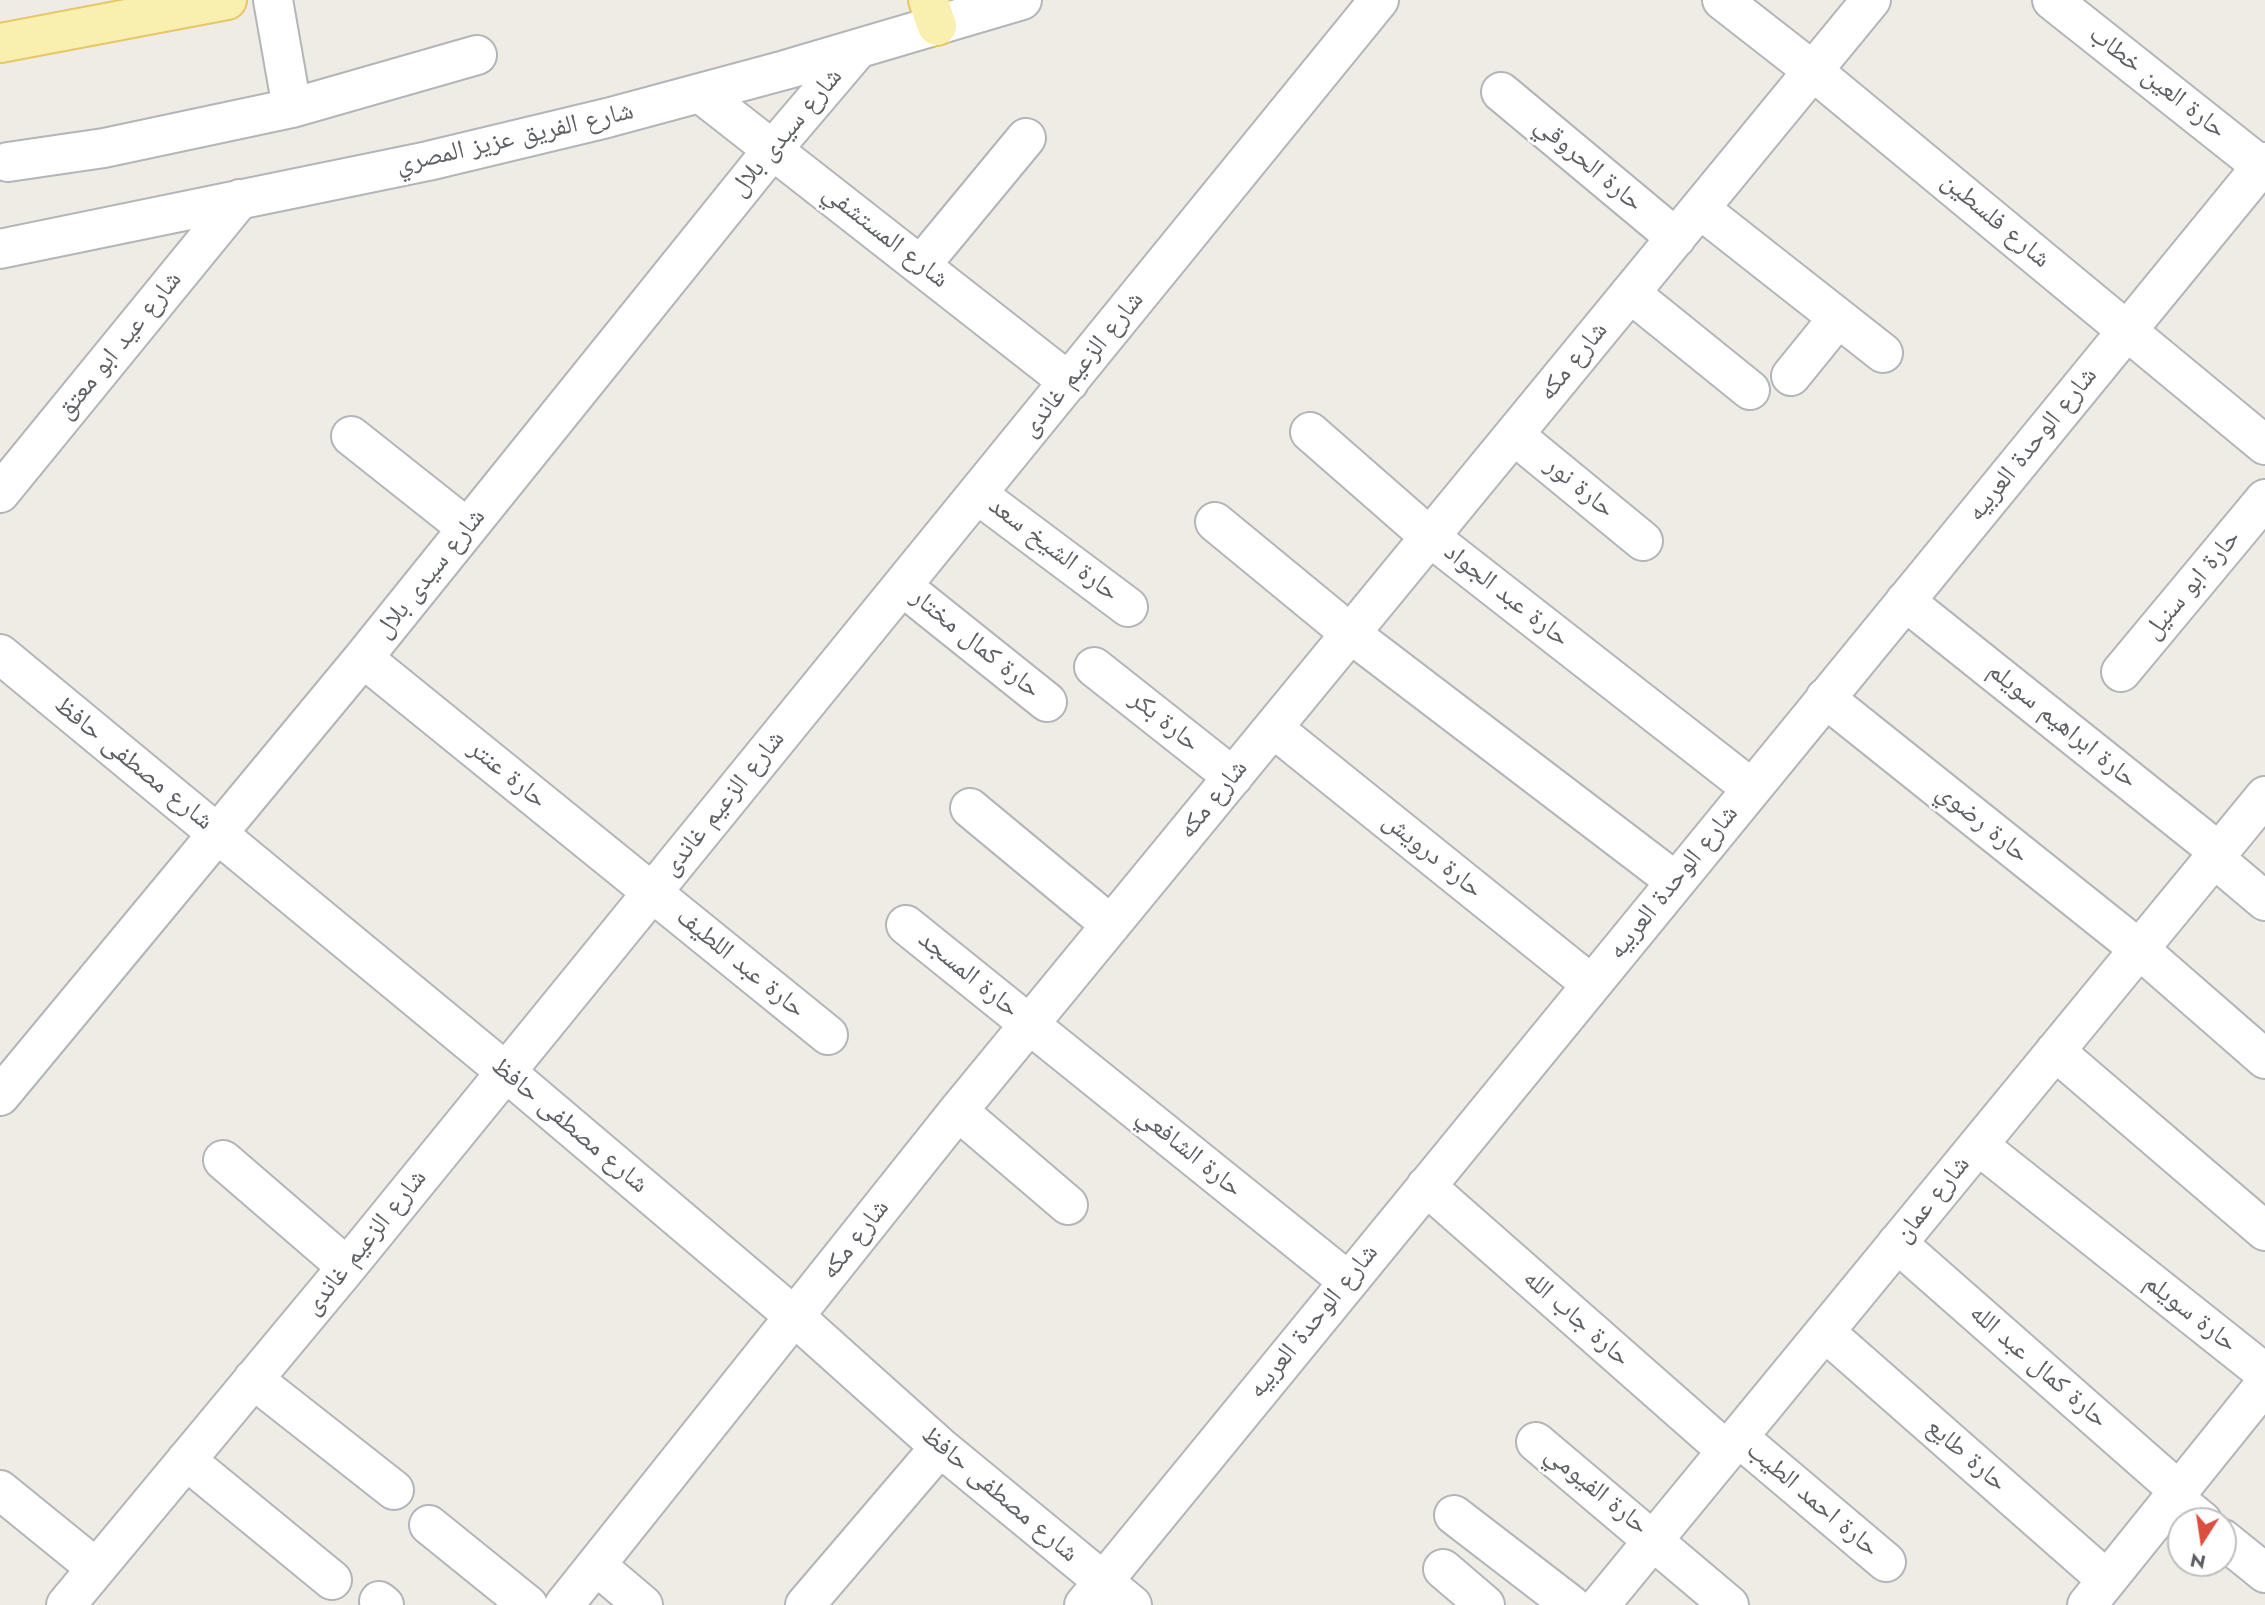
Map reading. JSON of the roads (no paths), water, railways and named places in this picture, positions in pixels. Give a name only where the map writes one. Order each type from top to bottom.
[{"type":"main road","points":[[0,43],[227,0]]},
{"type":"street","points":[[273,0],[292,108]]},
{"type":"street","name":"شارع الفريق عزيز المصري","points":[[0,248],[428,160],[700,93],[858,49],[933,13],[1022,0]]},
{"type":"street","name":"شارع الزعيم غاندى","points":[[66,1605],[347,1267],[1379,0]]},
{"type":"street","name":"شارع فلسطين","points":[[1722,0],[1813,71],[2265,445]]},
{"type":"street","name":"شارع مكه","points":[[564,1605],[958,1111],[1871,0]]},
{"type":"street","name":"حارة العين خطاب","points":[[2052,0],[2264,166]]},
{"type":"street","name":"شارع سيدى بلال","points":[[0,1096],[363,658],[772,149],[858,49]]},
{"type":"street","points":[[9,162],[104,148],[292,108],[477,55]]},
{"type":"street","name":"حارة الحروقي","points":[[1501,92],[1676,237]]},
{"type":"street","name":"شارع المستشفي","points":[[700,93],[1069,382]]},
{"type":"street","points":[[920,265],[1026,138]]},
{"type":"street","name":"شارع الوحدة العربيه","points":[[1093,1593],[2264,166]]},
{"type":"street","name":"شارع عيد ابو معتق","points":[[0,493],[240,199]]},
{"type":"street","points":[[1700,209],[1883,353]]},
{"type":"street","points":[[1630,293],[1750,390]]},
{"type":"street","points":[[1791,376],[1838,318]]},
{"type":"street","name":"حارة عبد الجواد","points":[[1310,432],[1430,537],[1751,788]]},
{"type":"street","name":"حارة نور","points":[[1514,435],[1643,541]]},
{"type":"street","points":[[351,436],[467,528]]},
{"type":"street","name":"حارة الشيخ سعد","points":[[977,494],[1128,607]]},
{"type":"street","name":"حارة ابو سنيل","points":[[2121,672],[2265,499]]},
{"type":"street","points":[[1215,522],[1351,634],[1675,881]]},
{"type":"street","name":"حارة كمال مختار","points":[[902,586],[1047,702]]},
{"type":"street","name":"حارة ابراهيم سويلم","points":[[1905,601],[2217,855],[2265,901]]},
{"type":"street","name":"شارع مصطفى حافظ","points":[[0,654],[506,1072],[795,1317],[940,1447],[1093,1593],[1132,1605]]},
{"type":"street","name":"حارة عنتر","points":[[363,658],[652,893]]},
{"type":"street","name":"حارة بكر","points":[[1094,667],[1233,778]]},
{"type":"street","name":"حارة رضوي","points":[[1825,698],[2139,949],[2265,1059]]},
{"type":"street","name":"حارة درويش","points":[[1273,729],[1591,984]]},
{"type":"street","name":"شارع عمان","points":[[1600,1605],[2265,796]]},
{"type":"street","points":[[970,808],[1111,925]]},
{"type":"street","name":"حارة عبد اللطيف","points":[[652,893],[828,1035]]},
{"type":"street","name":"حارة المسجد","points":[[906,925],[1030,1025]]},
{"type":"street","name":"حارة الشافعي","points":[[1030,1025],[1348,1281]]},
{"type":"street","points":[[2055,1051],[2265,1231]]},
{"type":"street","points":[[958,1111],[1068,1205]]},
{"type":"street","name":"حارة سويلم","points":[[1978,1145],[2115,1254],[2265,1382]]},
{"type":"street","points":[[223,1160],[347,1267]]},
{"type":"street","name":"حارة جاب الله","points":[[1426,1186],[1733,1444]]},
{"type":"street","name":"حارة كمال عبد الله","points":[[1897,1243],[2185,1503]]},
{"type":"street","name":"حارة طايع","points":[[1825,1332],[2097,1593]]},
{"type":"street","points":[[253,1380],[394,1490]]},
{"type":"street","points":[[2097,1593],[2185,1503],[2265,1382]]},
{"type":"street","name":"حارة الفيومي","points":[[1536,1442],[1655,1539],[1729,1605]]},
{"type":"street","name":"حارة احمد الطيب","points":[[1733,1444],[1886,1562]]},
{"type":"street","points":[[805,1605],[940,1447]]},
{"type":"street","points":[[186,1460],[332,1580]]},
{"type":"street","points":[[0,1490],[96,1568]]},
{"type":"street","points":[[1454,1515],[1571,1605]]},
{"type":"street","points":[[429,1525],[528,1605]]},
{"type":"street","points":[[2237,1550],[2265,1573]]},
{"type":"street","points":[[597,1566],[643,1605]]},
{"type":"street","points":[[1443,1569],[1485,1605]]}]
